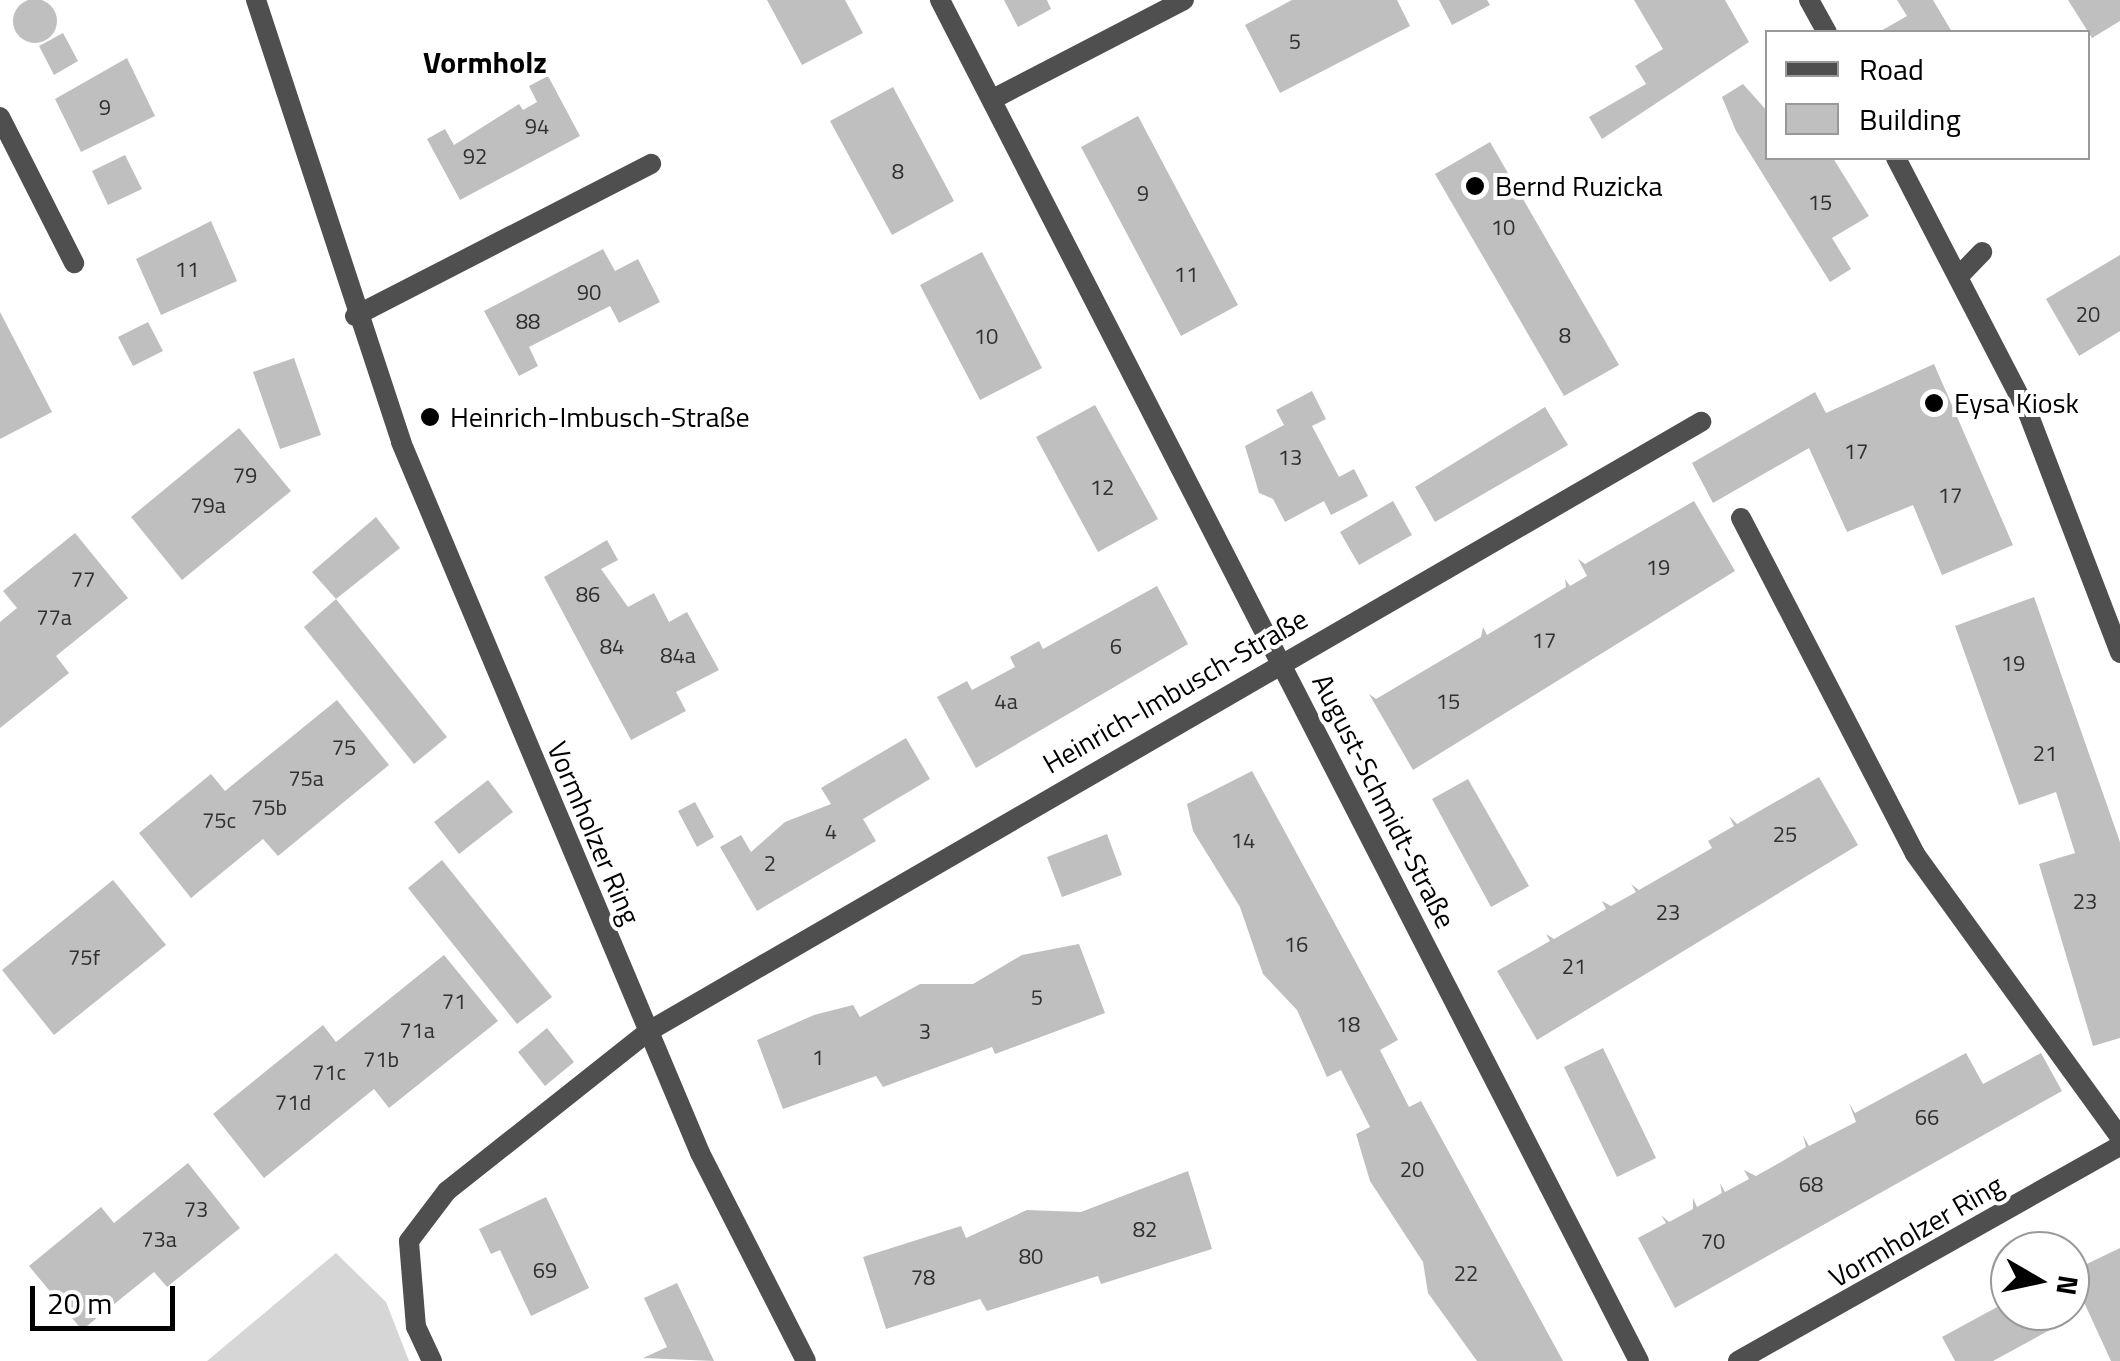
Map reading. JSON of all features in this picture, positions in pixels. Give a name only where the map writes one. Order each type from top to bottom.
[{"type":"street","name":"Vormholzer Ring","points":[[256,0],[355,316],[648,1031],[806,1361]]},
{"type":"street","name":"August-Schmidt-Straße","points":[[940,0],[1639,1361]]},
{"type":"street","points":[[993,99],[1184,0]]},
{"type":"street","points":[[1809,0],[1826,30]]},
{"type":"street","points":[[0,117],[74,263]]},
{"type":"street","points":[[1897,160],[1960,275],[2028,413],[2120,653]]},
{"type":"street","points":[[355,316],[651,164]]},
{"type":"street","points":[[1960,275],[1982,252]]},
{"type":"street","name":"Heinrich-Imbusch-Straße","points":[[432,1361],[416,1327],[409,1240],[447,1192],[648,1031],[1282,660],[1701,422]]},
{"type":"street","points":[[1741,518],[1915,854],[2120,1137]]},
{"type":"street","name":"Vormholzer Ring","points":[[1738,1361],[2120,1146]]},
{"type":"shaded area","points":[[336,1253],[386,1302],[409,1361],[207,1361]]},
{"type":"building","points":[[35,-1],[51,5],[57,21],[51,37],[35,43],[19,37],[13,21],[19,5]]},
{"type":"building","points":[[767,0],[845,0],[863,33],[802,65]]},
{"type":"building","points":[[1004,0],[1047,0],[1051,9],[1018,27]]},
{"type":"building","points":[[1292,0],[1397,0],[1410,26],[1280,93],[1245,25]]},
{"type":"building","points":[[1439,0],[1487,0],[1490,5],[1452,25]]},
{"type":"building","points":[[1634,0],[1725,0],[1749,42],[1602,139],[1589,117],[1646,84],[1635,66],[1663,49]]},
{"type":"building","points":[[1897,0],[1933,0],[1951,30],[1882,30],[1907,16]]},
{"type":"building","points":[[2068,0],[2120,0],[2120,21],[2092,38]]},
{"type":"building","points":[[63,33],[78,61],[54,75],[39,46]]},
{"type":"building","points":[[127,58],[155,116],[81,152],[55,99]]},
{"type":"building","points":[[548,76],[580,136],[460,200],[427,139],[445,129],[454,145],[519,104],[523,110],[537,102],[529,86]]},
{"type":"building","points":[[1743,84],[1765,109],[1765,160],[1834,160],[1869,216],[1832,238],[1851,269],[1830,282],[1736,131],[1722,97]]},
{"type":"building","points":[[893,87],[954,201],[892,235],[830,121]]},
{"type":"building","points":[[1138,116],[1238,305],[1181,336],[1081,147]]},
{"type":"building","points":[[1490,142],[1619,365],[1564,396],[1435,174]]},
{"type":"building","points":[[125,155],[142,189],[108,205],[92,171]]},
{"type":"building","points":[[211,221],[237,281],[161,315],[136,259]]},
{"type":"building","points":[[603,249],[615,271],[638,259],[660,302],[619,323],[610,306],[529,347],[538,366],[519,376],[484,311]]},
{"type":"building","points":[[982,252],[1042,368],[980,400],[920,285]]},
{"type":"building","points":[[2120,255],[2120,331],[2079,356],[2046,299]]},
{"type":"building","points":[[0,312],[52,412],[0,439]]},
{"type":"building","points":[[148,322],[163,351],[133,366],[118,337]]},
{"type":"building","points":[[294,358],[321,435],[280,449],[253,372]]},
{"type":"building","points":[[1934,364],[2013,545],[1942,575],[1913,505],[1847,532],[1809,448],[1713,503],[1692,463],[1815,392],[1826,413]]},
{"type":"building","points":[[1312,391],[1326,419],[1312,426],[1339,477],[1354,469],[1368,496],[1331,515],[1324,501],[1285,522],[1273,499],[1259,493],[1245,446],[1284,425],[1276,410]]},
{"type":"building","points":[[1095,405],[1158,519],[1098,552],[1036,437]]},
{"type":"building","points":[[1545,407],[1568,445],[1435,522],[1415,487]]},
{"type":"building","points":[[239,428],[291,491],[182,580],[131,517]]},
{"type":"building","points":[[1393,501],[1412,535],[1359,565],[1340,532]]},
{"type":"building","points":[[1694,501],[1735,571],[1413,770],[1369,694],[1376,699],[1481,637],[1483,627],[1487,635],[1566,587],[1565,579],[1570,586],[1587,576],[1578,559],[1585,564]]},
{"type":"building","points":[[376,517],[400,548],[336,599],[312,572]]},
{"type":"building","points":[[75,533],[128,598],[56,656],[69,673],[0,728],[0,622],[17,608],[3,591]]},
{"type":"building","points":[[607,540],[618,560],[601,569],[628,607],[654,593],[669,622],[687,612],[719,670],[676,692],[686,711],[631,740],[544,577]]},
{"type":"building","points":[[1157,586],[1188,644],[976,768],[937,697],[967,681],[972,690],[1015,667],[1010,657],[1039,641],[1043,649]]},
{"type":"building","points":[[2034,597],[2120,842],[2120,1038],[2093,1046],[2039,864],[2075,853],[2056,792],[2019,805],[1955,626]]},
{"type":"building","points":[[336,599],[447,737],[414,764],[304,627]]},
{"type":"building","points":[[337,700],[389,765],[278,856],[263,839],[191,898],[139,833],[211,774],[225,791]]},
{"type":"building","points":[[906,738],[930,779],[863,819],[876,841],[757,911],[720,847],[741,835],[751,852],[785,822],[831,804],[821,788]]},
{"type":"building","points":[[1252,771],[1398,1040],[1380,1050],[1409,1107],[1421,1101],[1563,1361],[1477,1361],[1428,1293],[1423,1262],[1370,1181],[1356,1134],[1370,1127],[1341,1070],[1327,1077],[1297,1010],[1263,974],[1240,907],[1193,831],[1187,804]]},
{"type":"building","points":[[1819,777],[1858,845],[1537,1040],[1497,971],[1550,941],[1546,934],[1554,939],[1606,909],[1602,901],[1611,906],[1636,892],[1631,884],[1639,890],[1712,848],[1708,841],[1734,826],[1729,816],[1737,824]]},
{"type":"building","points":[[1468,779],[1529,886],[1491,907],[1432,799]]},
{"type":"building","points":[[488,780],[513,812],[459,854],[434,822]]},
{"type":"building","points":[[695,802],[714,837],[697,847],[678,811]]},
{"type":"building","points":[[1107,834],[1122,875],[1062,897],[1047,857]]},
{"type":"building","points":[[442,860],[552,997],[517,1024],[408,888]]},
{"type":"building","points":[[113,880],[166,945],[54,1035],[2,970]]},
{"type":"building","points":[[1079,944],[1105,1013],[995,1054],[992,1047],[883,1087],[876,1076],[783,1109],[757,1040],[814,1015],[853,1005],[860,1017],[920,984],[973,984],[1022,955]]},
{"type":"building","points":[[444,955],[498,1021],[389,1108],[374,1089],[264,1178],[213,1114],[323,1025],[336,1042]]},
{"type":"building","points":[[547,1028],[574,1062],[545,1086],[518,1052]]},
{"type":"building","points":[[1603,1048],[1656,1158],[1617,1177],[1564,1067]]},
{"type":"building","points":[[1966,1053],[1983,1084],[2041,1053],[2062,1091],[1675,1308],[1638,1238],[1666,1223],[1661,1215],[1669,1222],[1693,1209],[1693,1198],[1697,1207],[1722,1193],[1720,1183],[1725,1192],[1749,1179],[1744,1170],[1756,1176],[1781,1162],[1806,1147],[1803,1135],[1809,1146],[1856,1122],[1849,1103],[1855,1113]]},
{"type":"building","points":[[188,1163],[240,1228],[167,1287],[154,1272],[82,1330],[29,1266],[101,1207],[114,1223]]},
{"type":"building","points":[[1188,1171],[1212,1249],[1101,1284],[1098,1276],[987,1311],[980,1299],[886,1329],[863,1257],[961,1226],[966,1238],[1027,1210],[1081,1212]]},
{"type":"building","points":[[546,1197],[589,1288],[531,1316],[500,1250],[491,1254],[479,1229]]},
{"type":"building","points":[[2120,1248],[2120,1361],[2111,1361],[2090,1315],[2090,1262]]},
{"type":"building","points":[[677,1283],[714,1361],[643,1358],[667,1347],[644,1298]]},
{"type":"building","points":[[1990,1311],[1990,1331],[2048,1331],[1993,1361],[1955,1361],[1942,1337]]},
{"type":"place","name":"Bernd Ruzicka","points":[[1475,186]]},
{"type":"place","name":"Eysa Kiosk","points":[[1934,403]]},
{"type":"place","name":"Heinrich-Imbusch-Straße","points":[[430,417]]},
{"type":"district","name":"Vormholz","points":[[485,62]]}]
